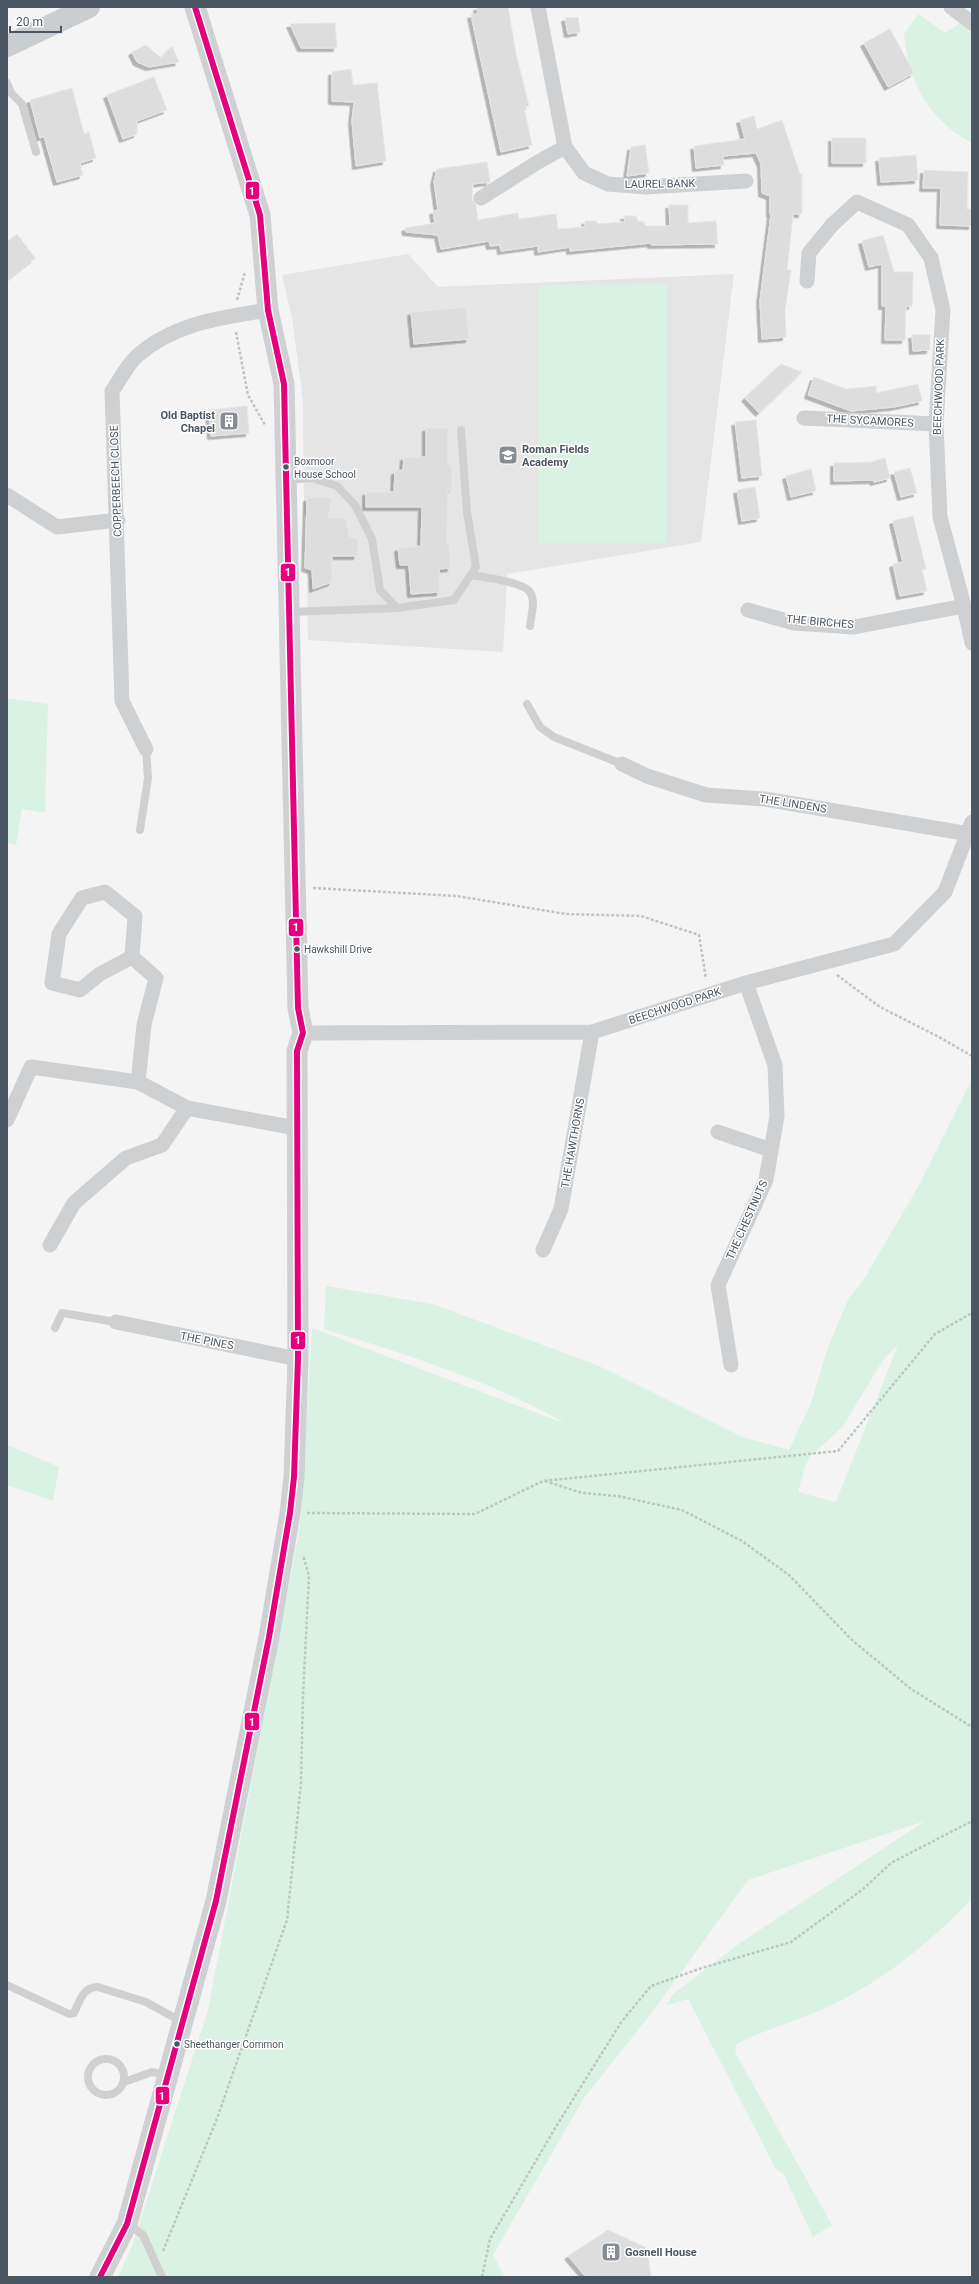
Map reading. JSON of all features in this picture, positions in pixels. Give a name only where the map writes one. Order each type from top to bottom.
[{"type":"main road","points":[[7,46],[89,7]]},
{"type":"main road","points":[[100,2277],[127,2224],[216,1901],[269,1637],[290,1513],[294,1478],[298,1359],[296,1128],[297,1051],[303,1033],[298,1008],[284,384],[268,310],[260,215],[194,7]]},
{"type":"street","name":"LAUREL BANK","points":[[538,7],[565,147],[584,173],[608,184],[646,187],[746,181]]},
{"type":"street","points":[[950,7],[972,23]]},
{"type":"street","points":[[481,198],[565,147]]},
{"type":"street","name":"BEECHWOOD PARK","points":[[807,281],[809,253],[832,225],[857,202],[908,225],[931,258],[943,310],[936,424],[940,516],[964,606],[972,643]]},
{"type":"street","name":"COPPERBEECH CLOSE","points":[[146,749],[122,701],[118,520],[112,391],[136,357],[165,335],[196,323],[268,310]]},
{"type":"street","name":"THE SYCAMORES","points":[[804,418],[936,424]]},
{"type":"street","points":[[7,495],[57,527],[118,520]]},
{"type":"street","name":"THE BIRCHES","points":[[748,610],[794,623],[854,627],[964,606]]},
{"type":"street","name":"THE LINDENS","points":[[622,764],[647,776],[706,795],[765,799],[970,828]]},
{"type":"street","name":"BEECHWOOD PARK","points":[[303,1033],[592,1032],[746,983],[894,944],[945,892],[970,828]]},
{"type":"street","points":[[105,892],[135,916],[132,957],[100,974],[80,990],[52,983],[59,934],[82,898],[105,892]]},
{"type":"street","points":[[132,957],[156,978],[144,1025],[138,1082]]},
{"type":"street","name":"THE CHESTNUTS","points":[[730,1365],[718,1286],[766,1180],[778,1116],[775,1065],[746,983]]},
{"type":"street","name":"THE HAWTHORNS","points":[[543,1250],[561,1209],[592,1032]]},
{"type":"street","points":[[7,1120],[31,1067],[138,1082],[187,1108],[296,1128]]},
{"type":"street","points":[[50,1245],[74,1203],[126,1158],[162,1145],[187,1108]]},
{"type":"street","points":[[718,1132],[771,1150]]},
{"type":"street","name":"THE PINES","points":[[116,1322],[298,1359]]},
{"type":"lane","points":[[7,83],[10,94],[22,104],[36,152]]},
{"type":"lane","points":[[289,612],[397,608],[454,600],[476,567],[467,512],[461,430]]},
{"type":"lane","points":[[286,480],[312,478],[336,486],[355,505],[372,539],[380,590],[397,608]]},
{"type":"lane","points":[[471,575],[523,586],[530,592],[533,603],[530,626]]},
{"type":"lane","points":[[527,704],[540,726],[554,737],[622,764]]},
{"type":"lane","points":[[140,830],[148,778],[146,749]]},
{"type":"lane","points":[[55,1328],[62,1313],[116,1322]]},
{"type":"lane","points":[[7,1985],[69,2014],[74,2013],[83,1992],[91,1987],[98,1987],[146,2002],[182,2022]]},
{"type":"lane","points":[[124,2082],[124,2071],[117,2061],[111,2059],[105,2058],[94,2063],[88,2073],[90,2085],[94,2090],[104,2095],[116,2092],[124,2082],[152,2072],[168,2075]]},
{"type":"lane","points":[[127,2224],[143,2235],[160,2273]]},
{"type":"path","points":[[247,265],[233,316],[248,394],[267,428]]},
{"type":"path","points":[[295,887],[457,896],[566,914],[642,916],[699,935],[708,995]]},
{"type":"path","points":[[821,963],[880,1007],[939,1037],[972,1056]]},
{"type":"path","points":[[290,1513],[475,1514],[543,1481],[838,1451],[935,1334],[972,1313]]},
{"type":"path","points":[[543,1481],[582,1493],[618,1496],[682,1510],[742,1541],[790,1575],[852,1640],[911,1689],[972,1727]]},
{"type":"path","points":[[160,2273],[163,2252],[216,2120],[287,1920],[301,1783],[303,1695],[309,1576],[301,1548]]},
{"type":"path","points":[[482,2277],[490,2239],[557,2125],[622,2021],[651,1986],[702,1968],[791,1942],[862,1890],[891,1863],[972,1820]]},
{"type":"shaded area","name":"Roman Fields Academy","points":[[408,254],[438,287],[734,274],[701,542],[507,574],[503,652],[308,640],[306,518],[304,512],[303,399],[292,318],[282,275]]},
{"type":"green space","points":[[919,14],[945,33],[972,15],[972,143],[943,123],[932,111],[916,83],[906,51],[904,33]]},
{"type":"green space","points":[[667,284],[667,543],[538,543],[538,285]]},
{"type":"green space","points":[[7,698],[48,704],[45,813],[22,809],[16,845],[7,843]]},
{"type":"green space","points":[[972,1079],[972,1899],[923,1945],[906,1959],[870,1984],[820,2010],[740,2042],[736,2045],[735,2052],[832,2225],[813,2237],[783,2173],[776,2169],[688,1999],[667,2005],[673,1994],[740,1943],[925,1821],[748,1880],[653,2011],[584,2098],[493,2255],[505,2277],[118,2277],[132,2246],[208,2010],[300,1527],[312,1328],[566,1424],[508,1395],[448,1370],[386,1348],[324,1329],[326,1286],[433,1304],[597,1365],[743,1437],[789,1450],[811,1403],[828,1347],[849,1298],[864,1279],[918,1187]],"holes":[[[898,1345],[836,1502],[798,1492],[804,1469],[810,1457],[843,1426],[883,1360]]]},
{"type":"green space","points":[[7,1445],[59,1467],[53,1501],[7,1485]]},
{"type":"building","points":[[477,7],[508,7],[516,54],[529,106],[524,107],[532,145],[501,152],[471,15],[478,14]]},
{"type":"building","points":[[578,17],[580,32],[568,34],[565,18]]},
{"type":"building","points":[[335,23],[337,48],[301,48],[290,24]]},
{"type":"building","points":[[890,29],[914,73],[888,87],[864,43]]},
{"type":"building","points":[[146,45],[161,58],[172,46],[179,62],[149,67],[137,62],[132,52]]},
{"type":"building","points":[[351,69],[353,85],[377,83],[386,161],[356,166],[352,121],[354,102],[332,101],[332,72]]},
{"type":"building","points":[[154,77],[167,110],[137,121],[137,134],[123,139],[107,95]]},
{"type":"building","points":[[72,88],[84,134],[89,132],[96,158],[80,163],[83,175],[57,182],[44,136],[40,138],[30,100]]},
{"type":"building","points":[[754,116],[757,129],[782,120],[800,174],[802,174],[802,214],[793,214],[787,270],[791,270],[785,310],[786,337],[762,339],[760,301],[771,214],[770,196],[762,193],[761,164],[756,153],[723,156],[724,165],[696,168],[694,146],[745,139],[740,120]]},
{"type":"building","points":[[832,138],[866,138],[866,163],[832,163]]},
{"type":"building","points":[[645,145],[649,173],[627,176],[631,147]]},
{"type":"building","points":[[916,155],[918,180],[881,182],[879,158]]},
{"type":"building","points":[[487,162],[490,182],[473,184],[472,199],[476,205],[478,220],[518,213],[519,219],[556,214],[558,229],[585,227],[585,221],[596,221],[598,224],[625,222],[624,216],[636,216],[638,221],[644,222],[645,226],[670,226],[669,205],[688,205],[688,223],[716,221],[718,244],[651,245],[651,243],[570,251],[570,247],[538,252],[538,246],[501,251],[500,245],[490,246],[489,241],[441,249],[438,235],[406,232],[405,228],[435,223],[433,211],[438,210],[434,182],[437,169]]},
{"type":"building","points":[[924,170],[968,172],[967,209],[972,209],[972,226],[940,225],[941,188],[923,188]]},
{"type":"building","points":[[17,234],[35,258],[7,280],[7,242]]},
{"type":"building","points":[[883,235],[894,272],[913,272],[912,306],[906,306],[905,340],[885,340],[886,306],[882,306],[882,264],[869,267],[862,241]]},
{"type":"building","points":[[466,307],[469,339],[414,344],[411,312]]},
{"type":"building","points":[[912,335],[930,335],[930,350],[913,351]]},
{"type":"building","points":[[781,364],[802,372],[759,413],[745,398]]},
{"type":"building","points":[[814,377],[846,389],[876,386],[876,393],[918,384],[922,401],[894,407],[851,411],[808,395]]},
{"type":"building","name":"Old Baptist Chapel","points":[[247,406],[249,433],[211,436],[209,410]]},
{"type":"building","points":[[756,420],[762,476],[742,478],[735,422]]},
{"type":"building","points":[[426,428],[448,428],[448,464],[452,466],[452,489],[448,489],[447,544],[449,544],[451,568],[439,569],[440,592],[411,594],[409,565],[400,565],[398,548],[421,546],[422,507],[366,507],[366,492],[394,492],[395,471],[403,470],[404,457],[426,457]]},
{"type":"building","points":[[885,458],[890,478],[874,482],[873,480],[834,481],[834,463],[871,462]]},
{"type":"building","points":[[910,468],[917,493],[901,497],[894,472]]},
{"type":"building","points":[[811,469],[816,491],[791,497],[786,476]]},
{"type":"building","points":[[755,487],[760,518],[742,521],[737,490]]},
{"type":"building","points":[[332,497],[328,518],[346,518],[350,537],[359,540],[357,556],[332,556],[332,582],[313,589],[312,570],[305,568],[307,498]]},
{"type":"building","points":[[913,516],[926,569],[922,570],[927,591],[900,596],[893,564],[903,562],[893,521]]},
{"type":"building","name":"Gosnell House","points":[[608,2230],[647,2248],[651,2277],[586,2277],[568,2256]]},
{"type":"transit line","name":"1","points":[[100,2277],[127,2224],[216,1901],[269,1637],[290,1513],[294,1477],[298,1359],[297,1051],[303,1033],[298,1008],[284,384],[268,310],[260,215],[195,7]]},
{"type":"place","name":"Old Baptist Chapel","points":[[229,421]]},
{"type":"place","name":"Roman Fields Academy","points":[[508,455]]},
{"type":"place","name":"Boxmoor House School","points":[[286,467]]},
{"type":"place","name":"Hawkshill Drive","points":[[297,949]]},
{"type":"place","name":"Sheethanger Common","points":[[177,2044]]},
{"type":"place","name":"Gosnell House","points":[[611,2252]]}]
